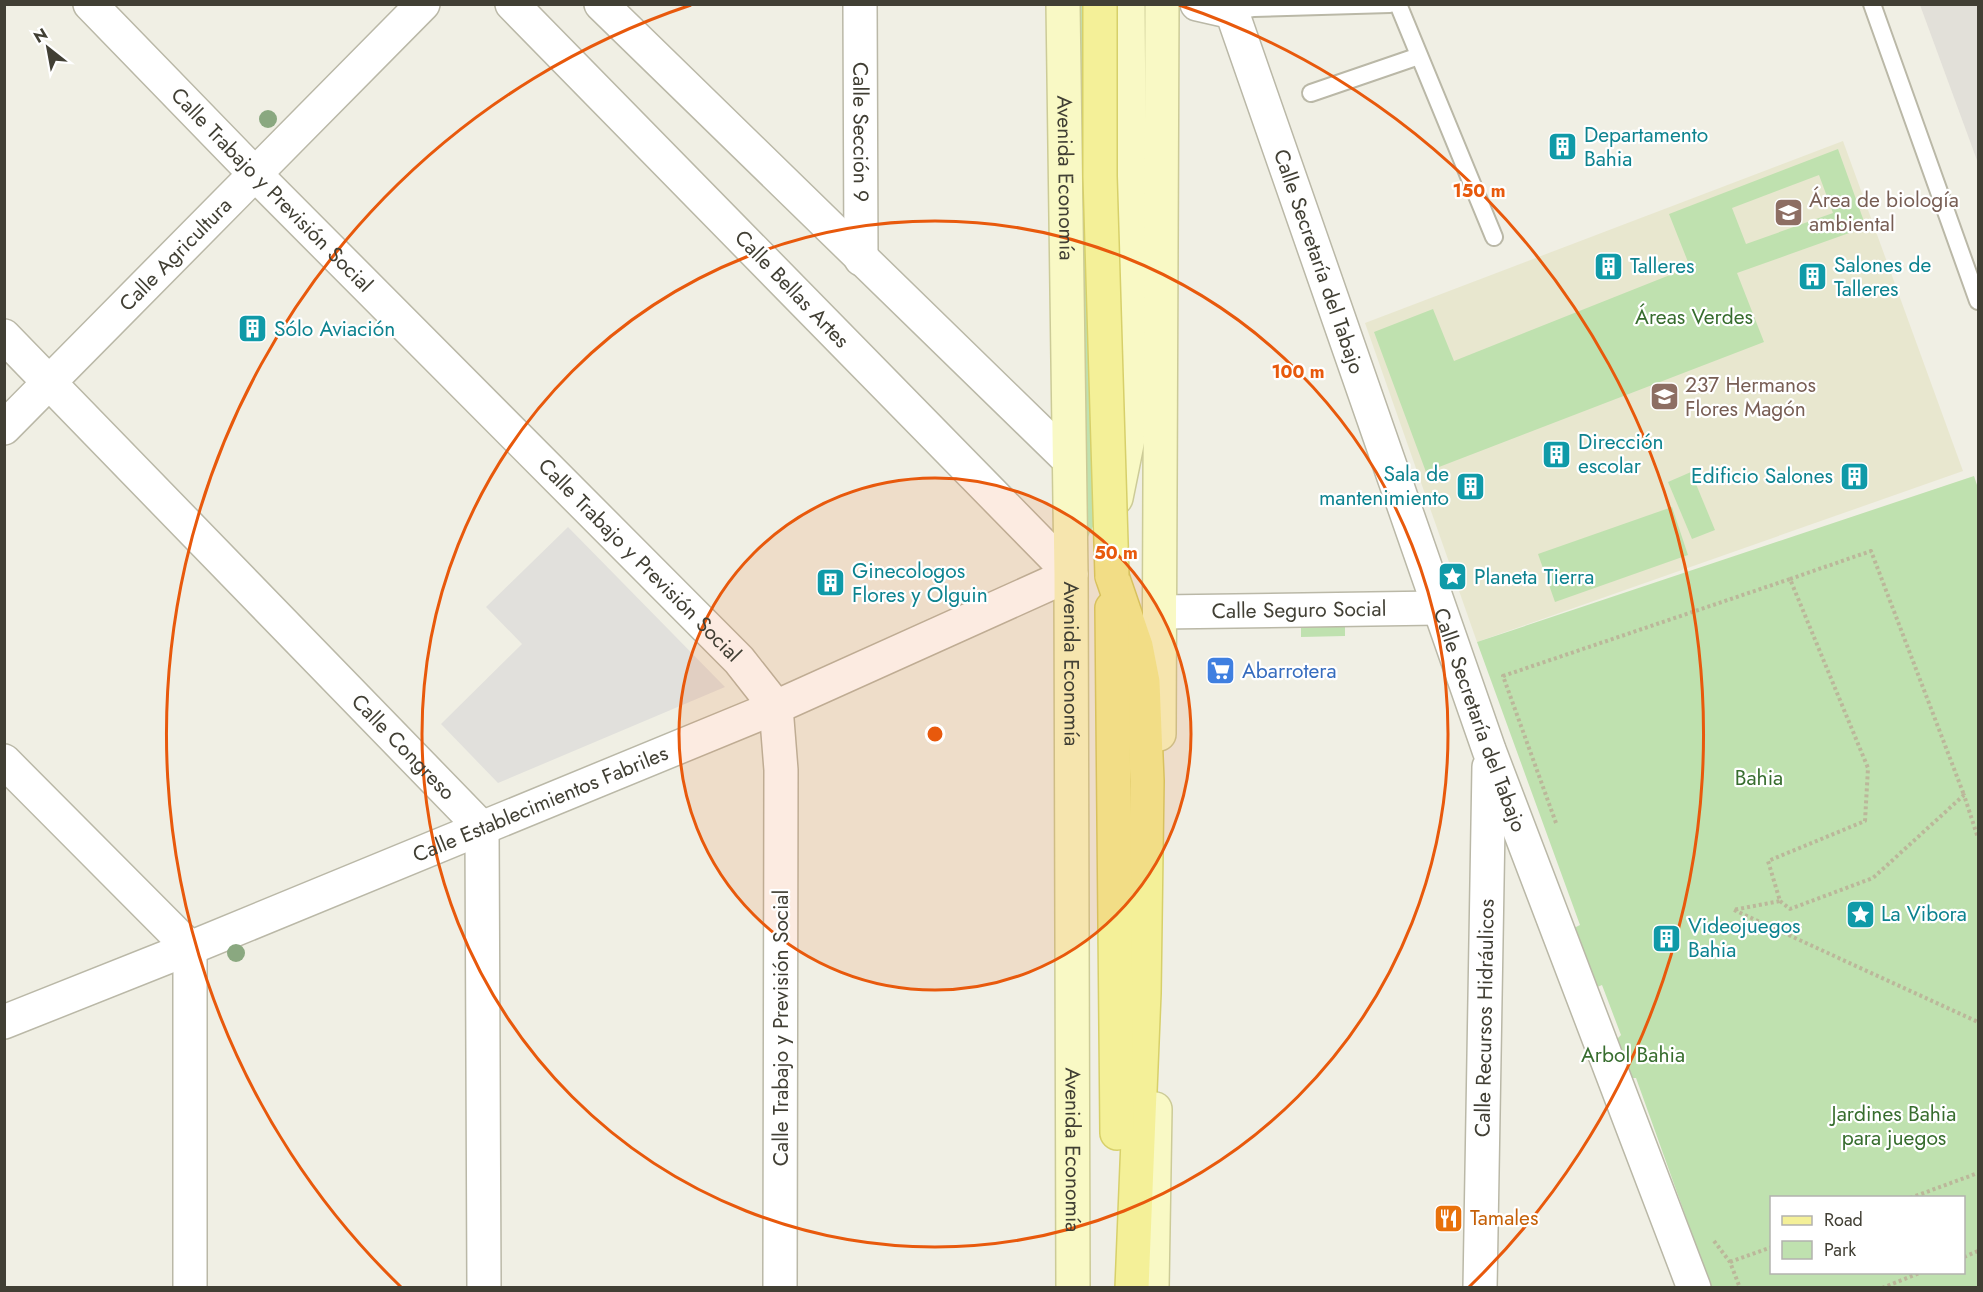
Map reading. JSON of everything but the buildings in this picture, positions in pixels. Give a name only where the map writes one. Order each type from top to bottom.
[{"type":"main road","name":"Avenida Economía","points":[[1063,4],[1071,574],[1073,1287]]},
{"type":"main road","points":[[1100,4],[1100,176],[1112,576],[1118,1287]]},
{"type":"main road","points":[[1071,574],[1107,519],[1116,500],[1129,434],[1128,4]]},
{"type":"main road","points":[[1152,1287],[1161,612],[1162,4]]},
{"type":"main road","points":[[1112,576],[1136,646],[1143,682],[1147,781],[1143,993],[1132,1287]]},
{"type":"street","name":"Calle Trabajo y Previsión Social","points":[[90,4],[256,175],[739,660],[776,707],[781,770],[780,1287]]},
{"type":"street","name":"Calle Agricultura","points":[[4,428],[423,4]]},
{"type":"street","name":"Calle Bellas Artes","points":[[512,4],[1071,574]]},
{"type":"street","points":[[601,4],[1068,459]]},
{"type":"street","name":"Calle Sección 9","points":[[860,4],[861,259]]},
{"type":"street","points":[[1197,4],[1232,12]]},
{"type":"street","name":"Calle Secretaría del Tabajo","points":[[1232,12],[1489,750],[1694,1287]]},
{"type":"street","name":"Calle Congreso","points":[[4,336],[482,828]]},
{"type":"street","name":"Calle Establecimientos Fabriles","points":[[4,1022],[776,707],[1071,574]]},
{"type":"street","name":"Calle Seguro Social","points":[[1161,612],[1438,608]]},
{"type":"street","name":"Calle Recursos Hidráulicos","points":[[1480,1287],[1489,750]]},
{"type":"street","points":[[4,760],[190,948],[190,1287]]},
{"type":"street","points":[[482,828],[484,1287]]},
{"type":"lane","points":[[1232,12],[1254,8],[1390,4]]},
{"type":"lane","points":[[1398,4],[1494,237]]},
{"type":"lane","points":[[1872,4],[1978,302]]},
{"type":"lane","points":[[1311,93],[1419,56]]},
{"type":"path","points":[[1503,676],[1871,551],[1964,795],[1978,838]]},
{"type":"path","points":[[1790,579],[1868,768],[1865,821],[1768,861],[1780,901],[1790,909],[1873,878],[1964,795]]},
{"type":"path","points":[[1780,901],[1733,910],[1978,1022]]},
{"type":"path","points":[[1913,1196],[1978,1173]]},
{"type":"path","points":[[1740,1287],[1730,1262],[1770,1248]]},
{"type":"path","points":[[1882,1287],[1917,1274]]},
{"type":"shaded area","points":[[1920,5],[1978,5],[1978,163]]},
{"type":"shaded area","name":"237 Hermanos Flores Magón","points":[[1843,141],[1963,471],[1477,642],[1365,323]]},
{"type":"shaded area","points":[[568,527],[725,687],[498,783],[441,724],[522,644],[486,607]]},
{"type":"green space","points":[[1065,5],[1091,5],[1101,510],[1083,547]]},
{"type":"green space","name":"Áreas Verdes","points":[[1838,149],[1866,227],[1737,273],[1764,342],[1426,472],[1374,332],[1433,309],[1454,361],[1690,267],[1669,214]],"holes":[[[1819,175],[1833,213],[1746,244],[1732,208]]]},
{"type":"green space","points":[[1691,472],[1715,530],[1692,539],[1668,482]]},
{"type":"green space","name":"Bahia","points":[[1974,476],[1978,488],[1978,1287],[1711,1287],[1636,1078],[1631,1078],[1613,1043],[1621,1035],[1602,985],[1588,991],[1562,934],[1580,925],[1477,642]]},
{"type":"green space","points":[[1672,507],[1688,555],[1555,602],[1538,554]]},
{"type":"green space","points":[[1301,623],[1345,623],[1345,636],[1301,637]]},
{"type":"place","name":"Departamento Bahia","points":[[1563,147]]},
{"type":"place","name":"Área de biología ambiental","points":[[1788,212]]},
{"type":"place","name":"Talleres","points":[[1609,266]]},
{"type":"place","name":"Salones de Talleres","points":[[1813,277]]},
{"type":"place","name":"Sólo Aviación","points":[[253,329]]},
{"type":"place","name":"237 Hermanos Flores Magón","points":[[1664,397]]},
{"type":"place","name":"Dirección escolar","points":[[1557,454]]},
{"type":"place","name":"Edificio Salones","points":[[1854,476]]},
{"type":"place","name":"Sala de mantenimiento","points":[[1470,486]]},
{"type":"place","name":"Planeta Tierra","points":[[1453,577]]},
{"type":"place","name":"Ginecologos Flores y Olguin","points":[[831,583]]},
{"type":"place","name":"Abarrotera","points":[[1221,671]]},
{"type":"place","name":"La Vibora","points":[[1860,914]]},
{"type":"place","name":"Videojuegos Bahia","points":[[1667,938]]},
{"type":"place","name":"Tamales","points":[[1449,1218]]},
{"type":"park label","name":"Arbol Bahia","points":[[1633,1055]]},
{"type":"park label","name":"Jardines Bahia para juegos","points":[[1894,1126]]}]
